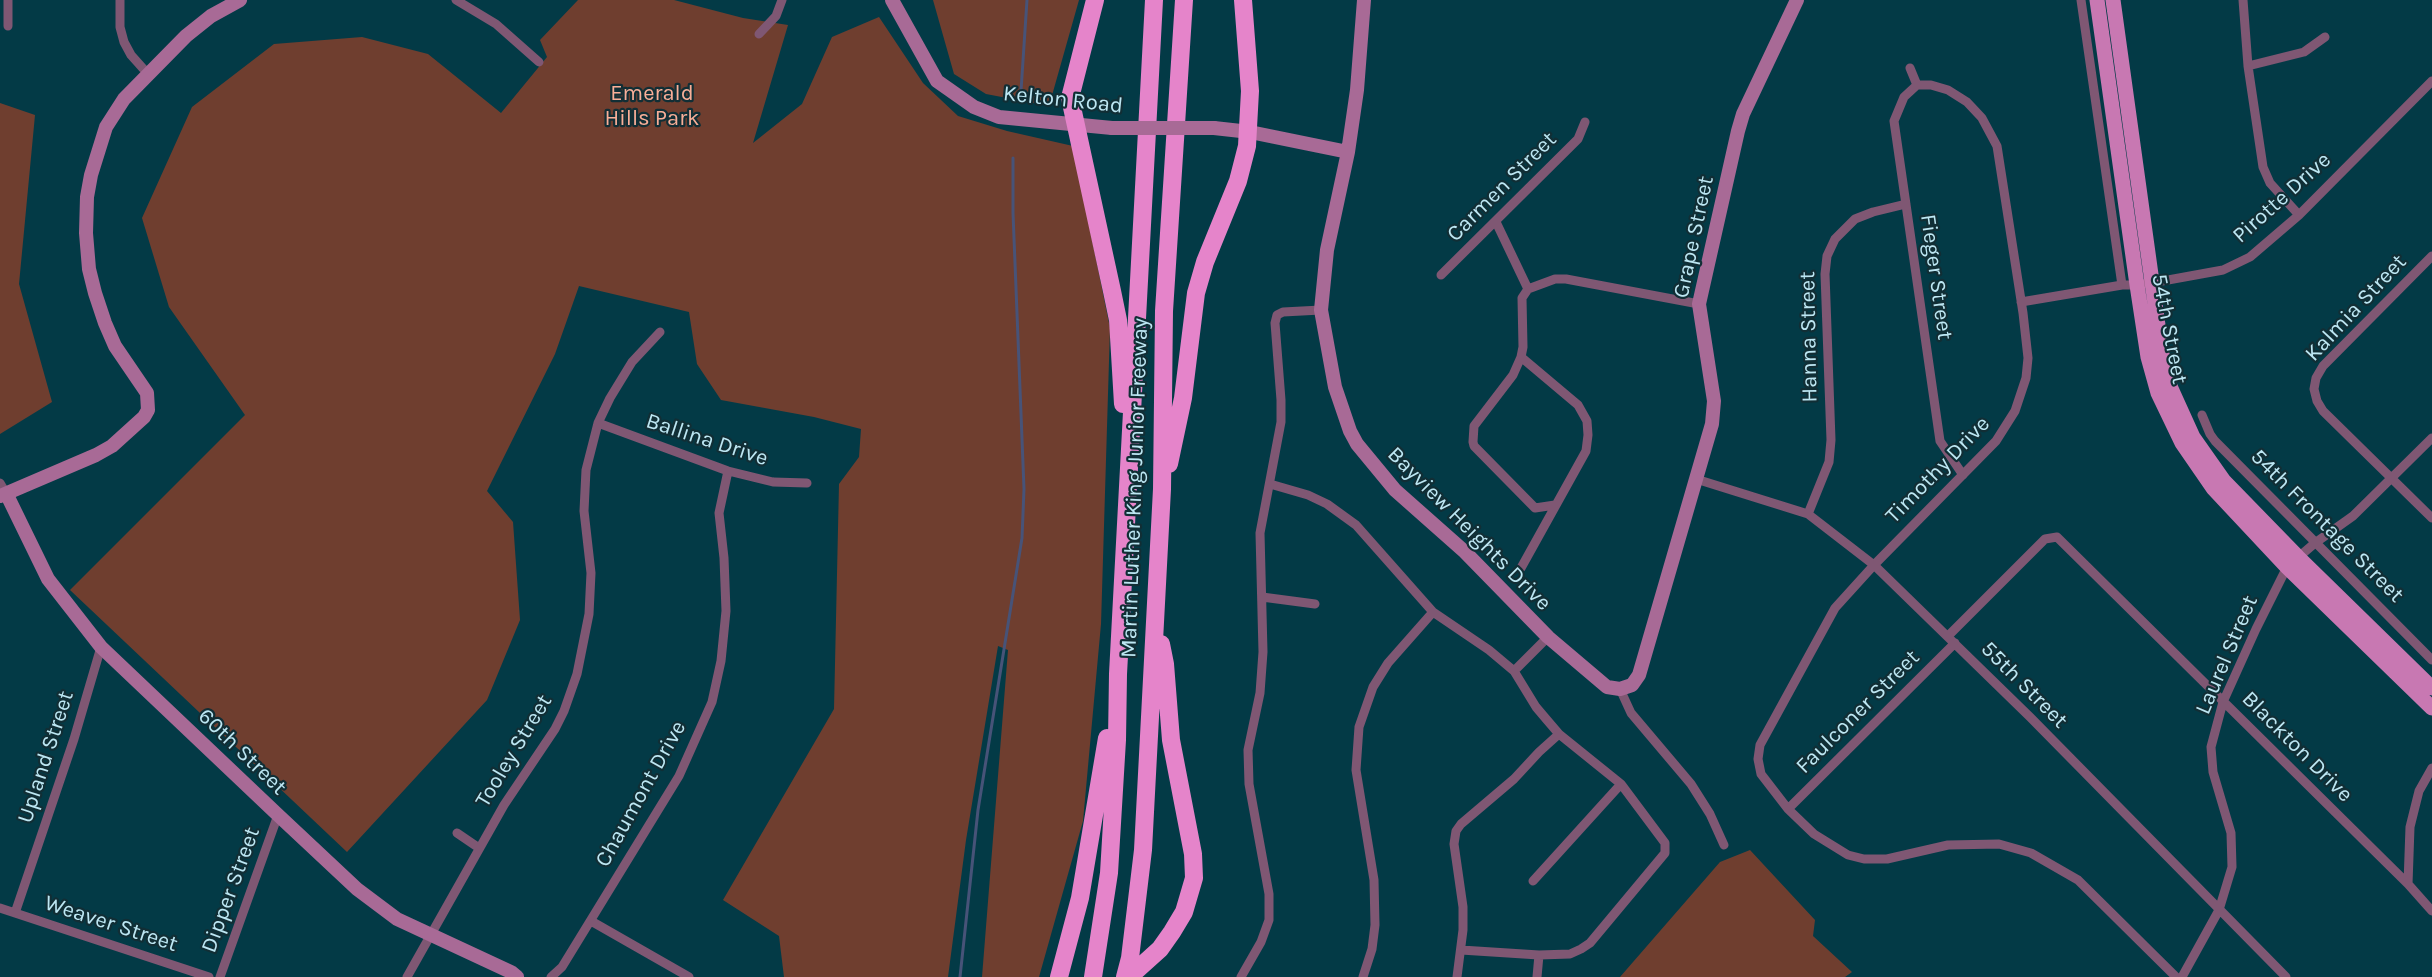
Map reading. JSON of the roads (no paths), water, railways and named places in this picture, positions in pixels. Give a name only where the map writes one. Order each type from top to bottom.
[{"type":"highway","points":[[1095,0],[1070,98],[1075,126],[1084,153],[1118,320],[1128,486]]},
{"type":"highway","name":"Martin Luther King Junior Freeway","points":[[1094,977],[1109,873],[1154,0]]},
{"type":"highway","name":"Martin Luther King Junior Freeway","points":[[1127,977],[1143,850],[1162,489],[1164,311],[1184,0]]},
{"type":"highway","points":[[1162,489],[1175,443],[1197,293],[1205,262],[1238,181],[1250,132],[1250,92],[1243,0]]},
{"type":"highway","points":[[1127,977],[1160,949],[1172,932],[1184,912],[1194,878],[1193,854],[1171,740],[1166,664],[1156,617]]},
{"type":"highway","points":[[1059,977],[1080,898],[1118,674]]},
{"type":"main road","name":"54th Street","points":[[2097,0],[2129,285],[2158,393],[2182,443],[2213,488],[2432,688]]},
{"type":"main road","name":"54th Street","points":[[2113,0],[2154,283],[2162,354],[2169,384],[2193,437],[2224,481],[2292,562],[2432,708]]},
{"type":"street","points":[[8,0],[8,26]]},
{"type":"street","points":[[120,0],[120,27],[124,42],[131,55],[148,74]]},
{"type":"street","points":[[2,491],[112,446],[144,417],[148,410],[147,393],[129,371],[105,323],[89,269],[86,233],[87,197],[101,139],[112,114],[186,36],[211,16],[240,0]]},
{"type":"street","points":[[456,0],[496,24],[539,62]]},
{"type":"street","points":[[759,34],[776,16],[782,0]]},
{"type":"street","name":"Kelton Road","points":[[892,0],[937,81],[974,106],[999,117],[1112,128],[1214,128],[1250,132],[1348,152]]},
{"type":"street","name":"Bayview Heights Drive","points":[[1364,0],[1357,90],[1348,152],[1328,250],[1321,310],[1335,387],[1350,431],[1357,444],[1395,490],[1465,552],[1548,637],[1607,687],[1620,689]]},
{"type":"street","points":[[2081,0],[2129,285]]},
{"type":"street","points":[[2243,0],[2248,66],[2263,167],[2270,183],[2299,215]]},
{"type":"street","name":"Grape Street","points":[[1620,689],[1632,685],[1639,675],[1712,424],[1714,401],[1700,304],[1743,114],[1793,1]]},
{"type":"street","points":[[2248,66],[2304,52],[2325,37]]},
{"type":"street","points":[[1910,68],[1917,85]]},
{"type":"street","name":"Pirotte Drive","points":[[2021,302],[2154,283],[2223,270],[2250,257],[2299,215],[2432,81]]},
{"type":"street","name":"Timothy Drive","points":[[1917,85],[1931,84],[1948,90],[1967,102],[1982,118],[1997,146],[2021,302],[2028,358],[2026,378],[2020,400],[2010,422],[1999,438],[1835,608],[1760,745],[1758,759],[1761,774],[1788,809],[1814,834],[1848,855],[1864,859],[1887,859],[1948,845],[1999,844],[2031,853],[2078,880],[2176,977]]},
{"type":"street","name":"Fieger Street","points":[[1917,85],[1900,105],[1894,121],[1940,441],[1963,474]]},
{"type":"street","name":"Carmen Street","points":[[1442,275],[1578,139],[1585,122]]},
{"type":"street","name":"Hanna Street","points":[[1808,514],[1829,462],[1831,440],[1825,274],[1827,256],[1835,239],[1855,219],[1906,204]]},
{"type":"street","points":[[1496,222],[1528,289]]},
{"type":"street","name":"Kalmia Street","points":[[2392,478],[2323,411],[2314,389],[2316,378],[2323,366],[2432,256]]},
{"type":"street","points":[[1555,505],[1535,508],[1474,446],[1473,442],[1474,426],[1513,375],[1521,357],[1522,298],[1528,289],[1555,279],[1566,279],[1700,304]]},
{"type":"street","points":[[1241,977],[1261,942],[1269,920],[1269,894],[1249,784],[1248,750],[1260,693],[1263,652],[1260,532],[1281,422],[1275,323],[1277,315],[1283,312],[1321,310]]},
{"type":"street","name":"Tooley Street","points":[[407,977],[504,805],[555,729],[577,674],[586,635],[590,594],[590,552],[584,511],[586,470],[598,423],[610,398],[626,372],[660,332]]},
{"type":"street","points":[[1521,357],[1578,405],[1583,413],[1588,435],[1586,451],[1521,568]]},
{"type":"street","name":"54th Frontage Street","points":[[2202,415],[2215,441],[2432,660]]},
{"type":"street","name":"Ballina Drive","points":[[598,423],[728,471],[773,482],[807,483]]},
{"type":"street","name":"Laurel Street","points":[[2182,977],[2219,910],[2232,867],[2230,833],[2213,772],[2211,747],[2223,702],[2292,562],[2353,516],[2432,438]]},
{"type":"street","name":"Chaumont Drive","points":[[551,977],[562,967],[679,776],[712,702],[721,661],[726,611],[719,513],[728,471]]},
{"type":"street","points":[[2392,478],[2432,518]]},
{"type":"street","name":"55th Street","points":[[1696,479],[1808,514],[1874,565],[1952,640],[2286,977]]},
{"type":"street","points":[[1270,484],[1308,495],[1342,514],[1356,525],[1433,612],[1489,650],[1514,671],[1536,707],[1559,734],[1621,784],[1665,843],[1665,853],[1590,943],[1581,949],[1570,954],[1539,955],[1461,950]]},
{"type":"street","name":"60th Street","points":[[2,491],[48,579],[102,646],[278,815],[357,889],[397,919],[511,972],[517,977]]},
{"type":"street","name":"Faulconer Street","points":[[1788,809],[1952,640],[2045,539],[2057,537]]},
{"type":"street","name":"Blackton Drive","points":[[2057,537],[2432,911]]},
{"type":"street","points":[[1262,597],[1315,604]]},
{"type":"street","points":[[1363,977],[1372,949],[1375,925],[1374,880],[1356,770],[1359,727],[1373,687],[1382,673],[1433,612]]},
{"type":"street","points":[[1514,671],[1548,637]]},
{"type":"street","name":"Upland Street","points":[[15,914],[74,739],[102,646]]},
{"type":"street","points":[[1620,689],[1631,713],[1691,784],[1710,814],[1724,845]]},
{"type":"street","points":[[1457,977],[1463,908],[1454,844],[1456,831],[1461,824],[1514,779],[1559,734]]},
{"type":"street","points":[[2408,885],[2410,827],[2418,791],[2432,768]]},
{"type":"street","points":[[1533,881],[1621,784]]},
{"type":"street","name":"Dipper Street","points":[[220,977],[278,815]]},
{"type":"street","points":[[457,833],[479,848]]},
{"type":"street","name":"Weaver Street","points":[[0,908],[209,977]]},
{"type":"street","points":[[591,921],[689,977]]},
{"type":"street","points":[[1537,977],[1539,955]]},
{"type":"waterway","points":[[1021,91],[1027,0]]},
{"type":"waterway","points":[[960,977],[978,810],[1022,538],[1024,489],[1013,213],[1013,158]]},
{"type":"park label","name":"Emerald Hills Park","points":[[652,106]]}]
